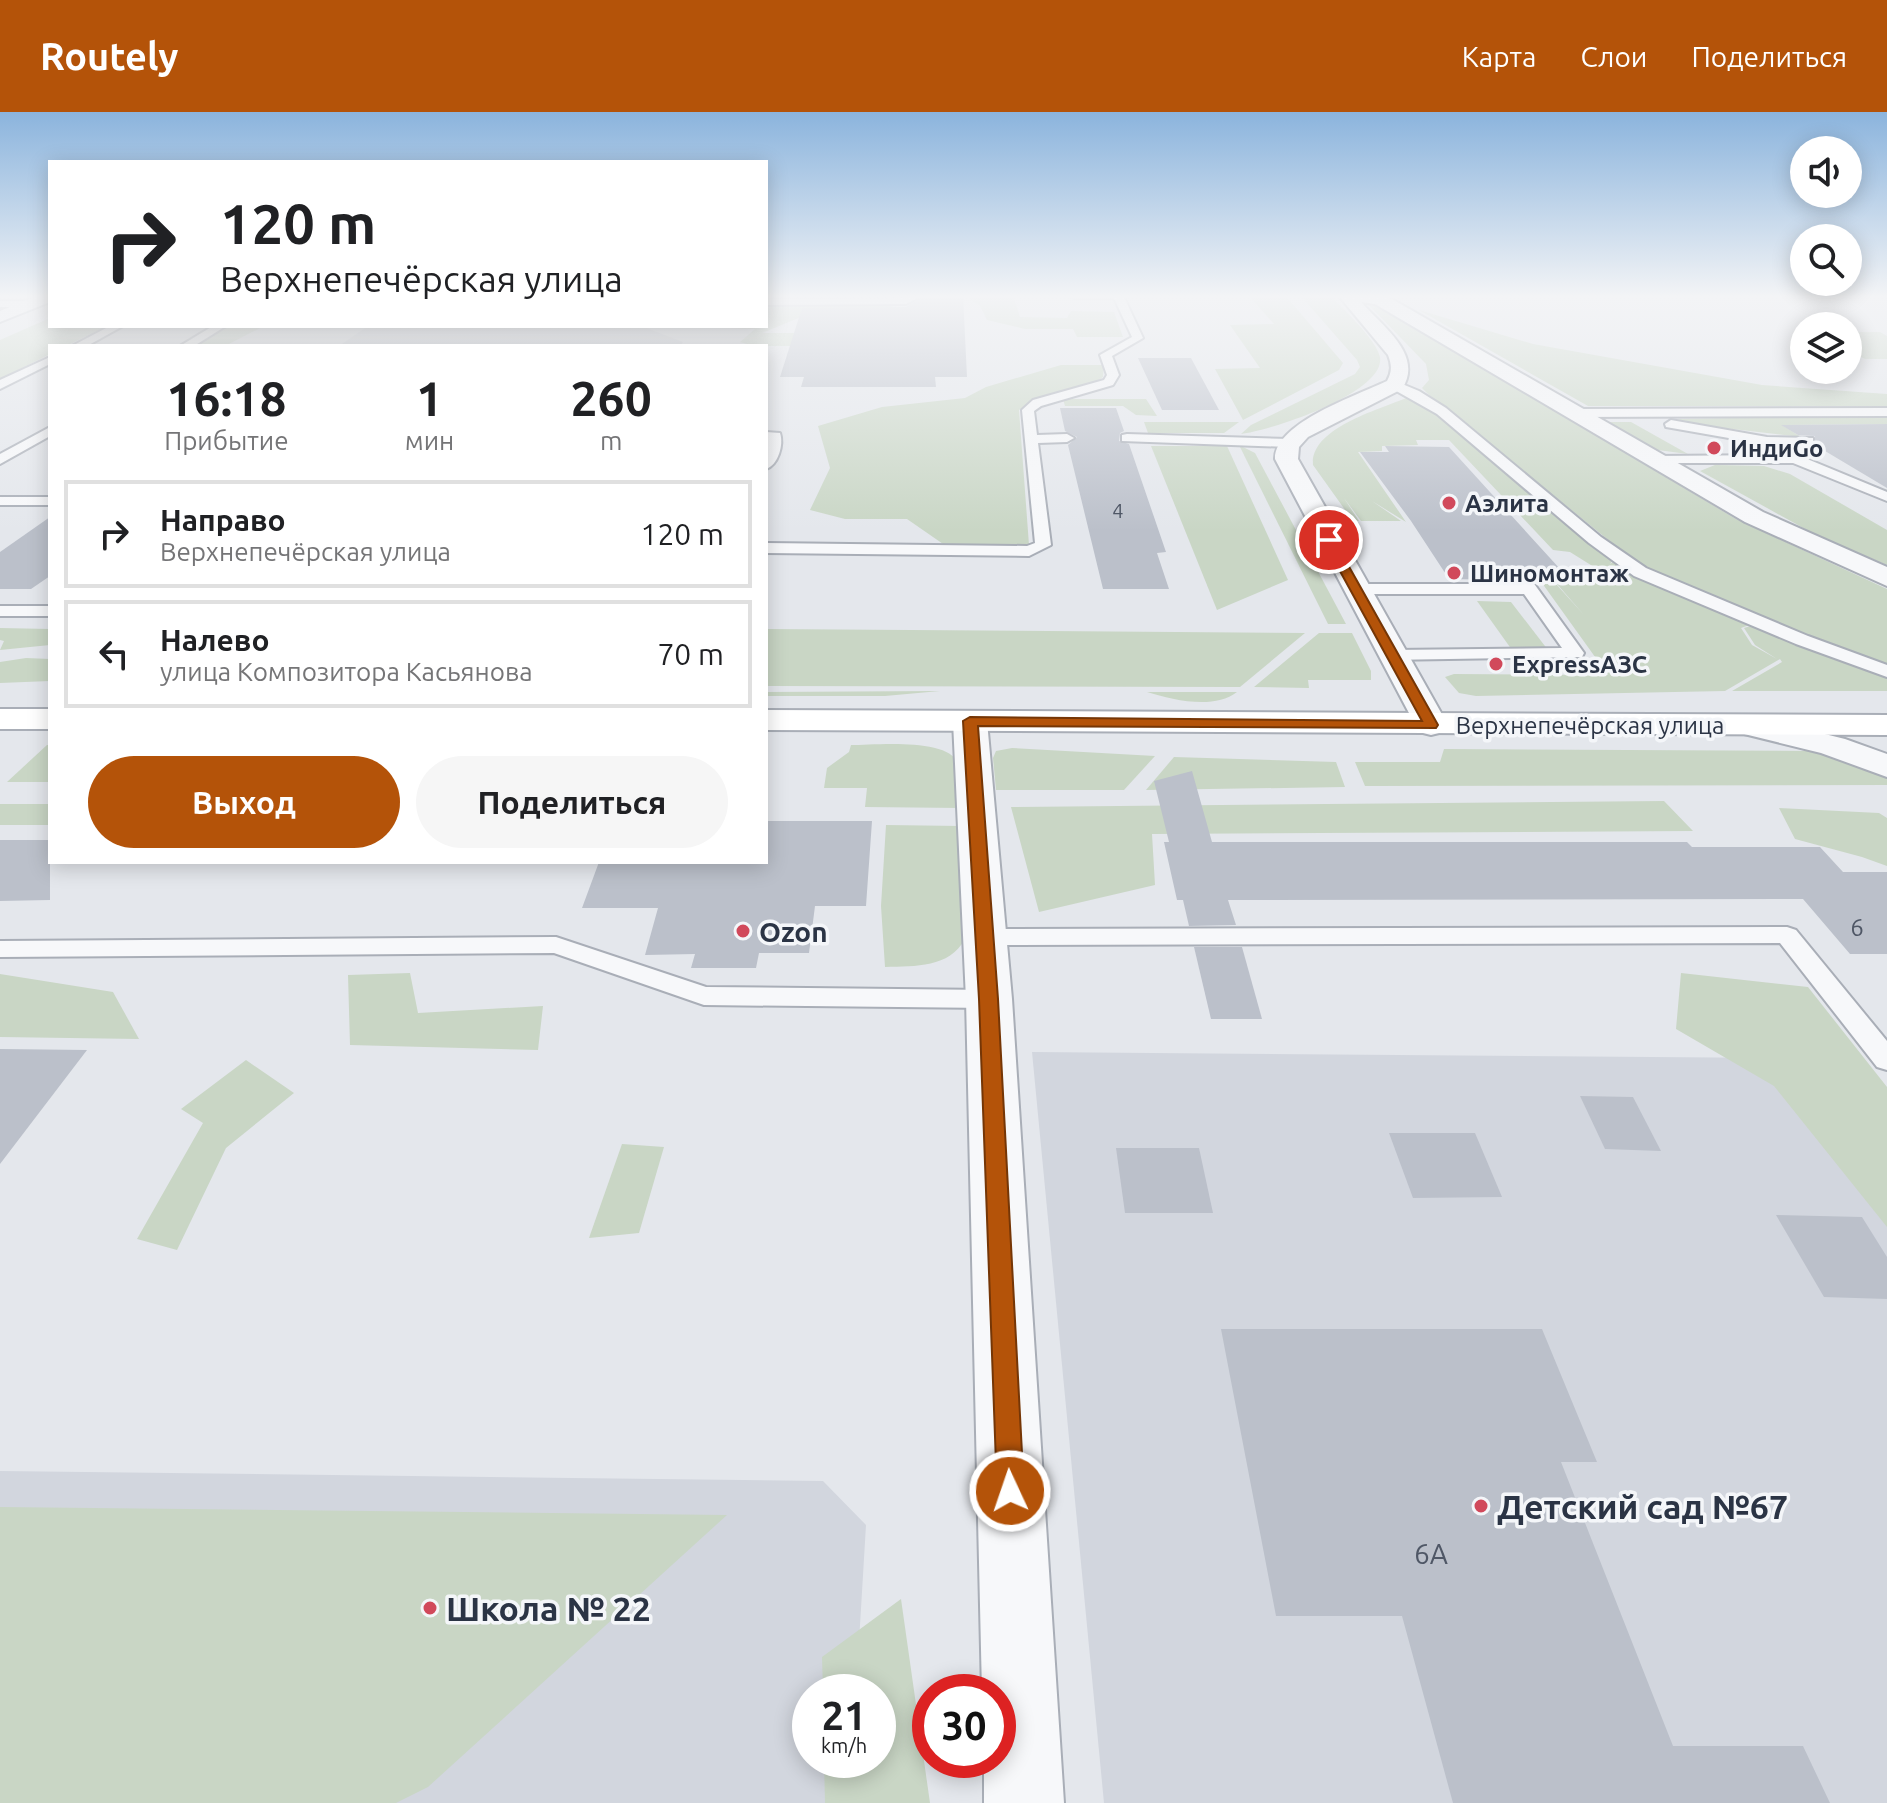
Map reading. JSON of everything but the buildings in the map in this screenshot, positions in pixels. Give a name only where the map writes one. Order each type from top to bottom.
[{"type":"street","points":[[1399,374],[1395,385],[1300,432],[1288,443],[1285,452],[1288,465],[1431,725]]},
{"type":"street","points":[[1507,374],[1754,517],[1887,578]]},
{"type":"street","points":[[0,719],[48,719]]},
{"type":"street","name":"Верхнепечёрская улица","points":[[768,720],[1887,725]]},
{"type":"street","points":[[970,721],[989,999],[1024,1803]]},
{"type":"street","points":[[1748,725],[1833,746],[1887,766]]},
{"type":"lane","points":[[0,385],[22,374]]},
{"type":"lane","points":[[768,548],[1029,551],[1043,545],[1028,410],[1037,403],[1109,382],[1113,374]]},
{"type":"lane","points":[[1395,385],[1428,401],[1510,465],[1617,558],[1640,572],[1802,640],[1887,671]]},
{"type":"lane","points":[[1604,412],[1767,441],[1808,441]]},
{"type":"lane","points":[[1574,413],[1887,412]]},
{"type":"lane","points":[[1658,422],[1689,440]]},
{"type":"lane","points":[[4,455],[48,432]]},
{"type":"lane","points":[[768,436],[775,436],[775,445],[768,461]]},
{"type":"lane","points":[[1031,439],[1067,438]]},
{"type":"lane","points":[[1127,438],[1288,443]]},
{"type":"lane","points":[[1767,441],[1887,515]]},
{"type":"lane","points":[[1654,460],[1795,459],[1887,497]]},
{"type":"lane","points":[[0,501],[48,501]]},
{"type":"lane","points":[[1394,656],[1575,653],[1529,589],[1512,573]]},
{"type":"lane","points":[[1356,589],[1529,589]]},
{"type":"lane","points":[[0,611],[48,611]]},
{"type":"lane","points":[[985,937],[1787,935],[1887,1060]]},
{"type":"lane","points":[[0,949],[556,945],[704,996],[989,999]]},
{"type":"shaded area","name":"Детский сад №67","points":[[1032,1052],[1786,1058],[1887,1210],[1887,1803],[1104,1803]]},
{"type":"shaded area","name":"Школа № 22","points":[[0,1471],[823,1481],[866,1525],[857,1674],[792,1674],[792,1778],[851,1778],[849,1803],[0,1803]]},
{"type":"green space","points":[[1031,374],[1103,374],[1083,388],[1019,410],[1029,545],[946,546],[907,519],[845,519],[810,510],[830,468],[818,426],[882,407],[965,398],[986,387]]},
{"type":"green space","points":[[1218,374],[1331,374],[1243,420]]},
{"type":"green space","points":[[1355,374],[1374,374],[1365,384],[1323,408],[1275,426],[1241,434],[1251,425]]},
{"type":"green space","points":[[1428,374],[1493,374],[1736,519],[1887,589],[1887,666],[1798,633],[1638,564],[1428,394],[1422,388],[1429,380]]},
{"type":"green space","points":[[1532,374],[1700,374],[1762,385],[1887,394],[1887,406],[1588,406]]},
{"type":"green space","points":[[1411,396],[1420,398],[1614,558],[1610,564],[1617,559],[1752,624],[1741,628],[1752,645],[1777,659],[1755,645],[1744,628],[1757,624],[1887,673],[1887,691],[1732,691],[1782,662],[1780,659],[1725,691],[1476,696],[1459,693],[1445,677],[1454,674],[1608,675],[1542,583],[1556,584],[1584,615],[1557,584],[1588,584],[1599,581],[1602,572],[1570,552],[1553,550],[1449,440],[1416,440],[1418,445],[1382,446],[1382,451],[1358,452],[1406,522],[1372,501],[1401,521],[1361,521],[1344,498],[1359,521],[1353,521],[1313,465],[1315,452],[1323,440],[1350,421]]},
{"type":"green space","points":[[1063,399],[1146,399],[1157,416],[1136,415],[1123,406],[1065,406]]},
{"type":"green space","points":[[1887,415],[1887,424],[1782,425],[1801,437],[1698,425],[1677,419]]},
{"type":"green space","points":[[1144,422],[1239,422],[1224,433],[1148,433]]},
{"type":"green space","points":[[1611,422],[1631,422],[1688,454],[1650,449],[1608,426]]},
{"type":"green space","points":[[1239,445],[1255,453],[1346,624],[1328,624]]},
{"type":"green space","points":[[1151,446],[1227,446],[1288,580],[1217,610]]},
{"type":"green space","points":[[1715,465],[1764,466],[1790,474],[1887,530],[1887,565],[1816,535],[1700,471]]},
{"type":"green space","points":[[1477,601],[1511,602],[1548,650],[1512,650]]},
{"type":"green space","points":[[0,628],[48,629],[48,645],[0,650],[4,641],[0,640]]},
{"type":"green space","points":[[768,629],[1305,633],[1240,687],[768,686]]},
{"type":"green space","points":[[1319,633],[1352,633],[1371,671],[1371,680],[1308,680],[1309,688],[1254,687]]},
{"type":"green space","points":[[48,659],[48,681],[0,683],[0,662]]},
{"type":"green space","points":[[940,691],[885,696],[768,696],[768,692]]},
{"type":"green space","points":[[1147,692],[1237,692],[1217,701],[1193,702]]},
{"type":"green space","points":[[910,744],[952,755],[959,769],[961,808],[865,807],[867,788],[824,788],[827,768],[849,752],[851,745]]},
{"type":"green space","points":[[47,745],[48,745],[48,782],[7,782]]},
{"type":"green space","points":[[1012,748],[1155,756],[1124,790],[996,790],[993,758],[996,751]]},
{"type":"green space","points":[[1444,749],[1813,751],[1887,773],[1887,785],[1365,786],[1355,762],[1440,762]]},
{"type":"green space","points":[[1174,757],[1336,762],[1345,787],[1146,790]]},
{"type":"green space","points":[[1664,801],[1693,831],[1152,834],[1155,885],[1039,912],[1011,807]]},
{"type":"green space","points":[[0,804],[48,804],[48,825],[0,825]]},
{"type":"green space","points":[[1779,808],[1879,813],[1887,818],[1887,866],[1795,839]]},
{"type":"green space","points":[[886,825],[961,826],[965,939],[950,955],[931,964],[885,967],[881,906]]},
{"type":"green space","points":[[410,973],[418,1013],[543,1006],[538,1050],[350,1045],[348,975]]},
{"type":"green space","points":[[1681,973],[1808,987],[1887,1087],[1887,1227],[1774,1086],[1676,1029]]},
{"type":"green space","points":[[0,974],[113,992],[139,1039],[0,1037]]},
{"type":"green space","points":[[246,1060],[294,1093],[226,1148],[177,1250],[137,1239],[203,1123],[181,1109]]},
{"type":"green space","points":[[622,1144],[664,1147],[639,1233],[589,1238]]},
{"type":"green space","name":"Школа № 22","points":[[0,1507],[727,1515],[428,1787],[396,1803],[0,1803]]},
{"type":"green space","points":[[901,1599],[912,1676],[912,1778],[926,1778],[930,1803],[825,1803],[824,1778],[896,1778],[896,1674],[822,1674],[822,1657]]},
{"type":"place","name":"ИндиGo","points":[[1714,448]]},
{"type":"place","name":"Аэлита","points":[[1449,503]]},
{"type":"place","name":"Шиномонтаж","points":[[1454,573]]},
{"type":"place","name":"ExpressАЗС","points":[[1496,664]]},
{"type":"place","name":"Ozon","points":[[743,931]]},
{"type":"place","name":"Детский сад №67","points":[[1481,1506]]},
{"type":"place","name":"Школа № 22","points":[[430,1608]]},
{"type":"route","points":[[1010,1491],[989,999],[970,721],[1431,725],[1329,540]]}]
